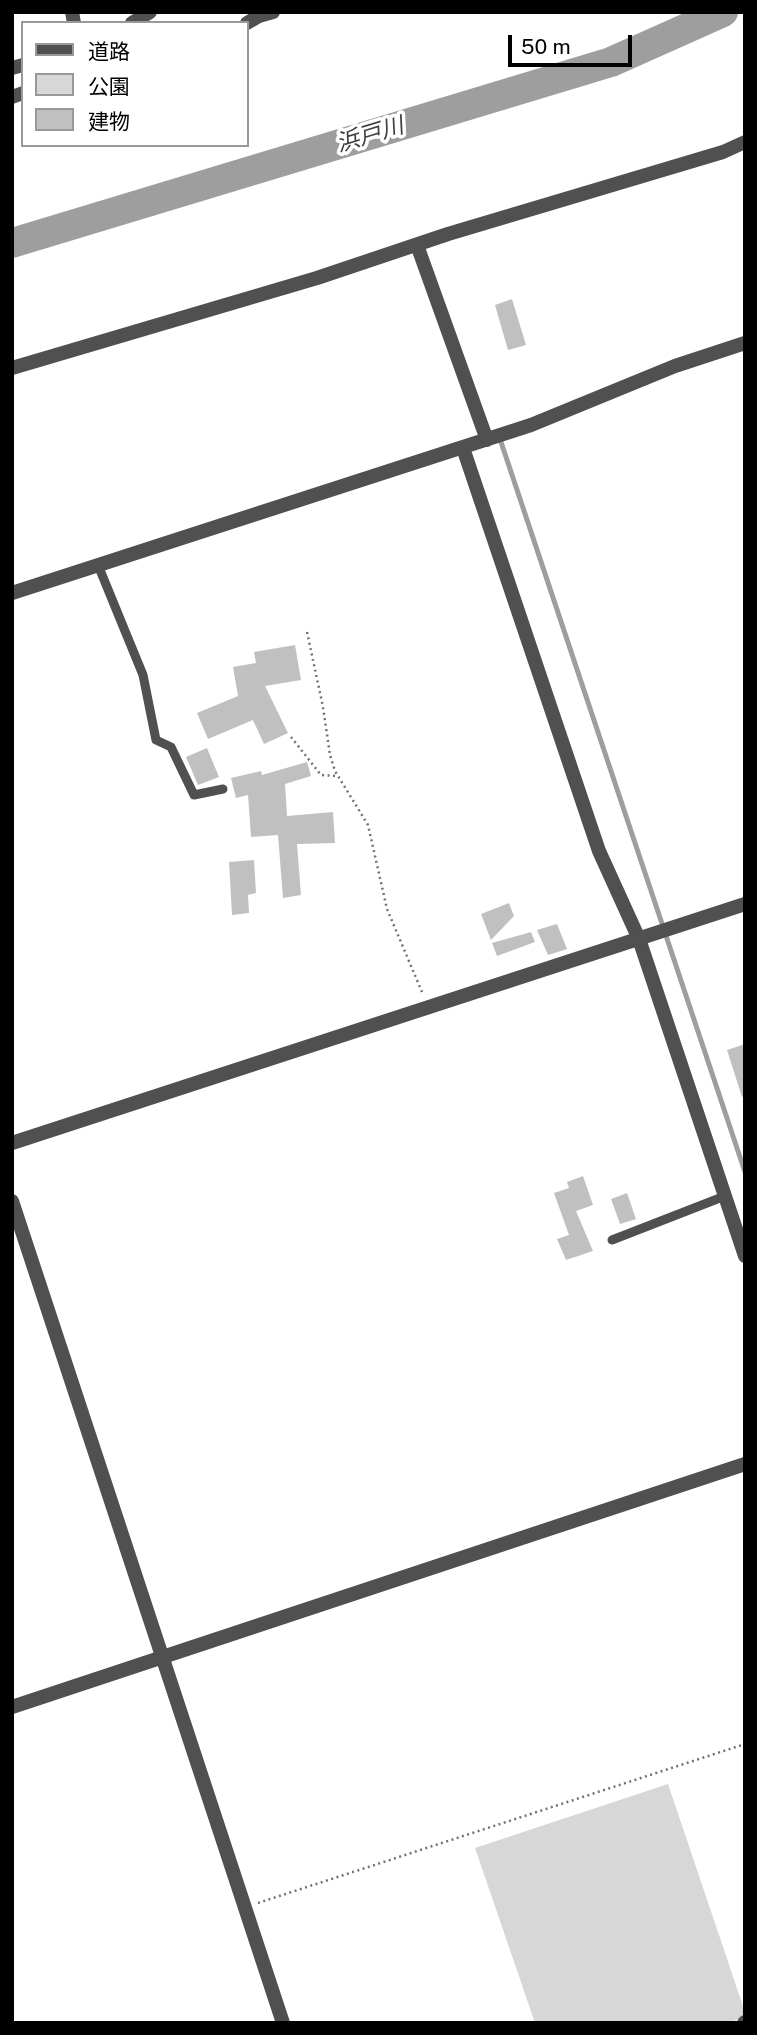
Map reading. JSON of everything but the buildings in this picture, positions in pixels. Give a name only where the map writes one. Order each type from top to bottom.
[{"type":"street","points":[[248,22],[273,12]]},
{"type":"street","points":[[12,368],[317,278],[723,152],[745,142]]},
{"type":"street","points":[[417,245],[474,444],[599,850],[645,937],[745,1256]]},
{"type":"street","points":[[12,593],[531,425],[675,366],[745,343]]},
{"type":"street","points":[[12,1143],[745,905]]},
{"type":"street","points":[[12,1201],[283,2023]]},
{"type":"street","points":[[12,1707],[745,1464]]},
{"type":"lane","points":[[99,565],[143,675],[156,740],[171,747],[194,795],[223,789]]},
{"type":"lane","points":[[612,1240],[725,1196]]},
{"type":"path","points":[[306,632],[323,707],[330,755],[338,776],[368,825],[387,909],[428,1008]]},
{"type":"path","points":[[292,737],[321,775],[338,776]]},
{"type":"path","points":[[245,1908],[745,1744]]},
{"type":"green space","points":[[668,1784],[745,2017],[728,2023],[535,2023],[475,1848]]},
{"type":"waterway","name":"浜戸川","points":[[12,243],[611,62],[723,12]]},
{"type":"waterway","points":[[499,436],[745,1172]]}]
